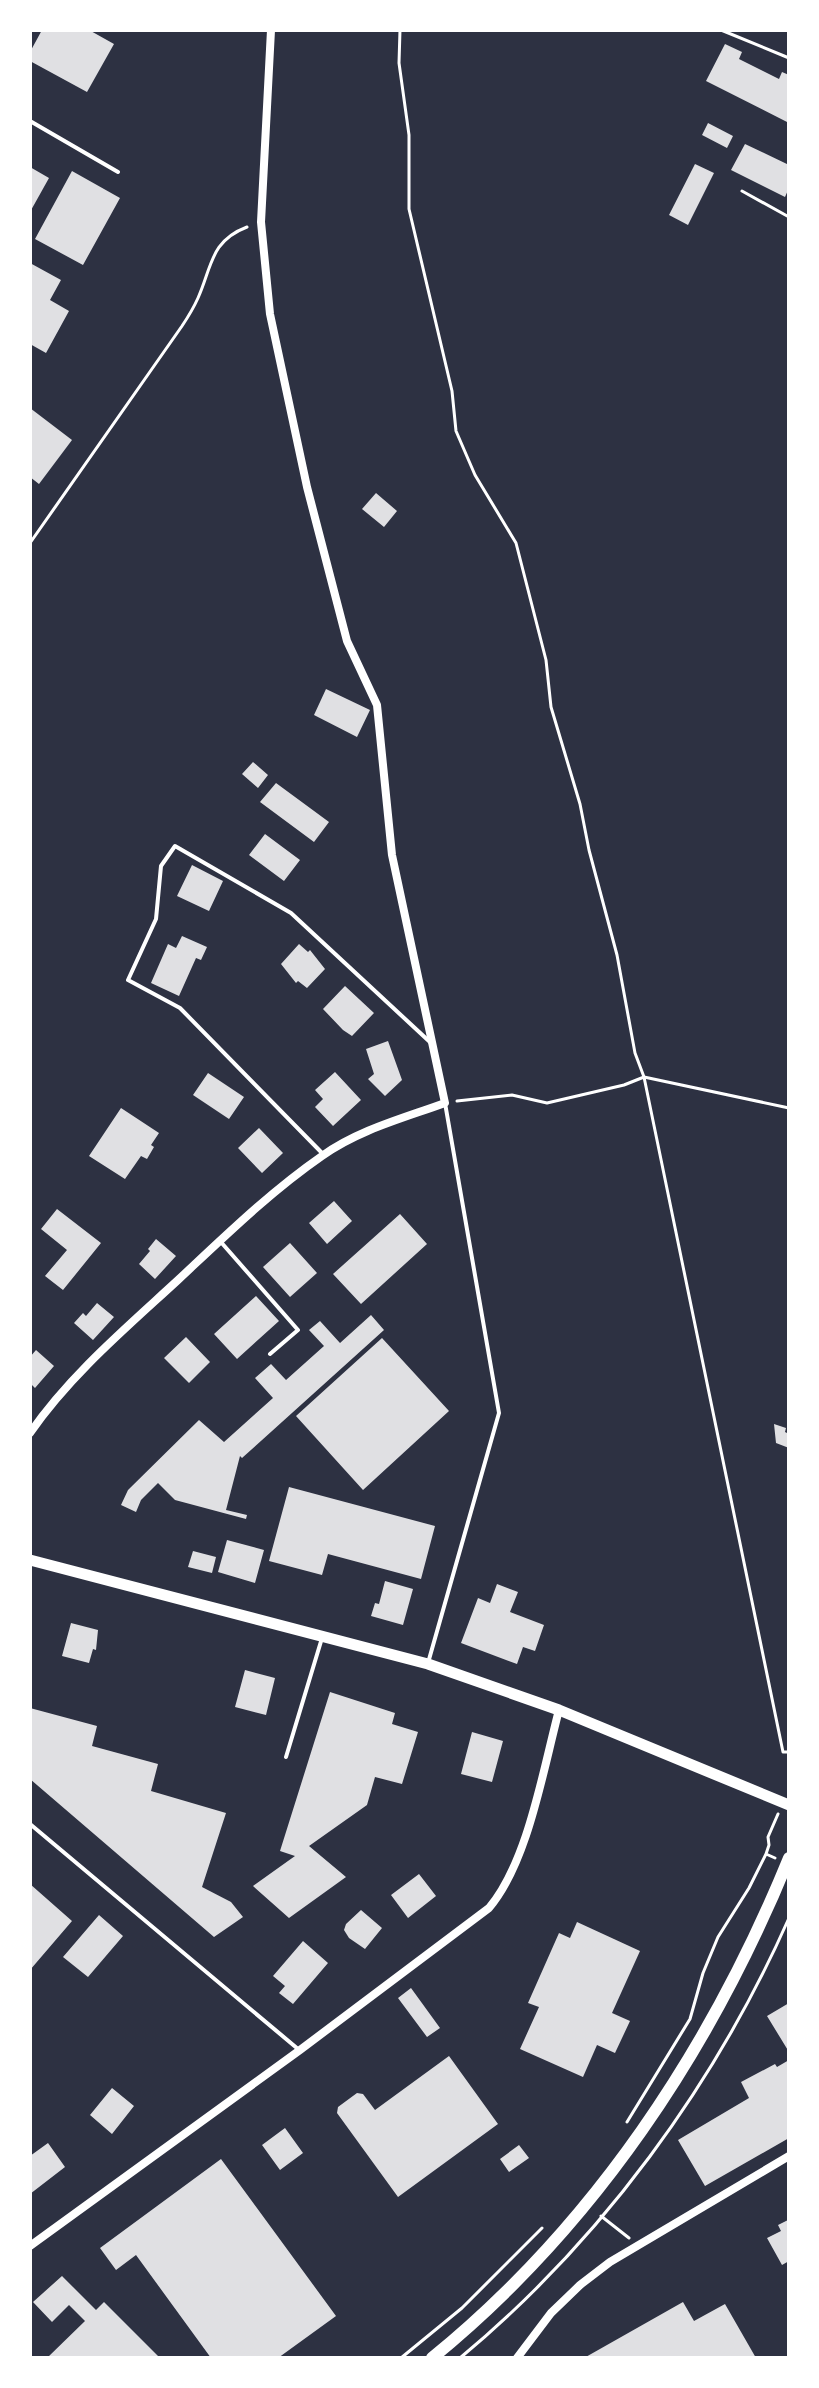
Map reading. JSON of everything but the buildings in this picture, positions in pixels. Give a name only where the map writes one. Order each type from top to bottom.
[{"type":"main road","points":[[432,2358],[489,2308],[552,2245],[613,2171],[695,2051],[733,1981],[788,1860]]},
{"type":"street","points":[[30,1433],[42,1416],[116,1337],[220,1241],[323,1154],[372,1130],[445,1103],[392,855],[377,705],[347,641],[307,487],[270,314],[261,222],[271,30]]},
{"type":"street","points":[[30,1560],[428,1664],[559,1710],[786,1804]]},
{"type":"street","points":[[30,2246],[478,1918],[497,1899],[511,1876],[523,1842],[559,1710]]},
{"type":"street","points":[[517,2358],[551,2313],[610,2262],[789,2156]]},
{"type":"lane","points":[[30,121],[118,172]]},
{"type":"lane","points":[[323,1154],[180,1008],[128,980],[156,919],[161,866],[175,846],[291,913],[433,1046]]},
{"type":"lane","points":[[428,1664],[499,1413],[445,1103]]},
{"type":"lane","points":[[220,1241],[298,1330],[270,1354]]},
{"type":"lane","points":[[286,1757],[323,1636]]},
{"type":"lane","points":[[30,1824],[300,2050]]},
{"type":"path","points":[[400,30],[399,63],[409,135],[409,209],[452,391],[456,431],[475,475],[516,543],[546,660],[551,707],[580,804],[617,955],[635,1053],[644,1077],[783,1752],[789,1752]]},
{"type":"path","points":[[721,30],[789,58]]},
{"type":"path","points":[[742,191],[789,217]]},
{"type":"path","points":[[30,543],[182,326],[199,295],[214,254],[230,235],[261,222]]},
{"type":"path","points":[[445,1103],[512,1095],[547,1103],[624,1085],[644,1077],[789,1108]]},
{"type":"path","points":[[623,2127],[690,2019],[703,1973],[718,1937],[749,1888],[766,1854],[768,1837],[786,1804]]},
{"type":"path","points":[[766,1854],[788,1860]]},
{"type":"path","points":[[601,2216],[638,2245]]},
{"type":"path","points":[[401,2358],[462,2308],[550,2220]]}]
